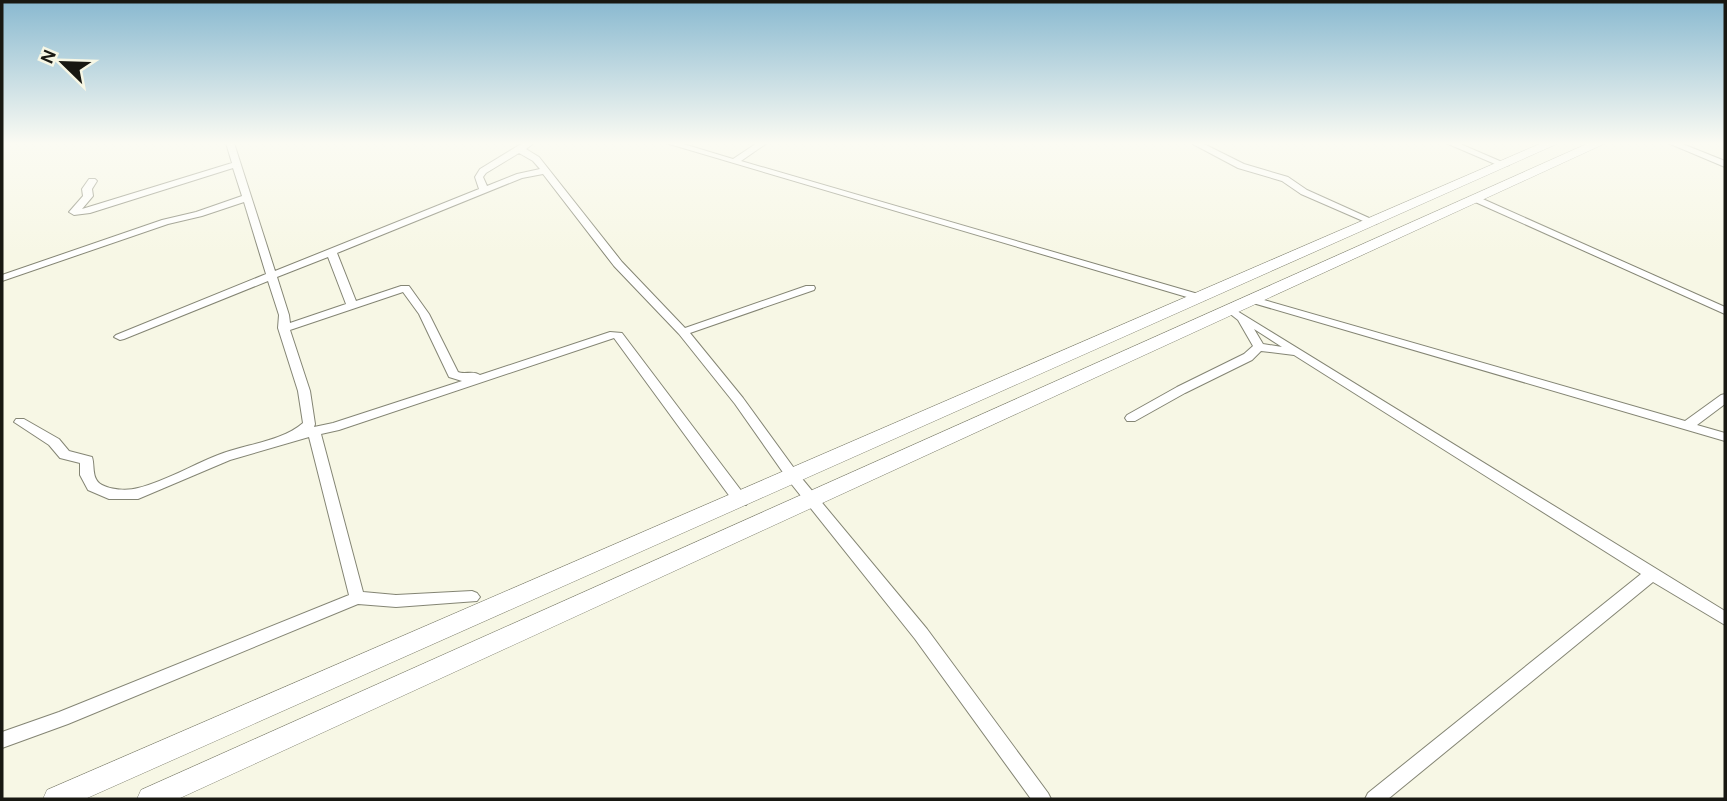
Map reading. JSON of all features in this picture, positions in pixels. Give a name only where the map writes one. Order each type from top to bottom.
[{"type":"highway","points":[[56,799],[794,478],[1468,180]]},
{"type":"highway","points":[[150,799],[811,498],[1235,313],[1250,299],[1517,180]]},
{"type":"street","points":[[92,181],[87,189],[88,196],[74,212],[87,211],[185,180]]},
{"type":"street","points":[[241,180],[272,275],[284,316],[284,328],[304,391],[309,420],[307,427],[296,435]]},
{"type":"street","points":[[482,180],[484,191]]},
{"type":"street","points":[[120,337],[509,180]]},
{"type":"street","points":[[552,180],[618,264],[683,332],[739,401],[794,478],[921,634],[1042,799]]},
{"type":"street","points":[[804,180],[1006,243],[1201,298]]},
{"type":"street","points":[[1287,180],[1304,192],[1373,222]]},
{"type":"street","points":[[2,278],[166,222],[199,215],[246,198]]},
{"type":"street","points":[[1476,199],[1725,311]]},
{"type":"street","points":[[331,252],[352,304]]},
{"type":"street","points":[[284,328],[401,288],[408,289],[424,314],[453,374],[459,377],[489,376]]},
{"type":"street","points":[[683,332],[810,288]]},
{"type":"street","points":[[1250,299],[1725,437]]},
{"type":"street","points":[[1235,313],[1259,346],[1298,353]]},
{"type":"street","points":[[1235,313],[1725,619]]},
{"type":"street","points":[[20,422],[54,442],[65,455],[87,460],[87,475],[93,487],[109,494],[146,492],[161,482],[225,457],[489,376],[610,335],[618,335],[741,501]]},
{"type":"street","points":[[1131,418],[1248,357],[1259,346]]},
{"type":"street","points":[[1687,426],[1725,398]]},
{"type":"street","points":[[314,431],[357,598]]},
{"type":"street","points":[[1374,799],[1652,574]]},
{"type":"street","points":[[2,740],[62,719],[357,598],[396,601],[472,597]]}]
